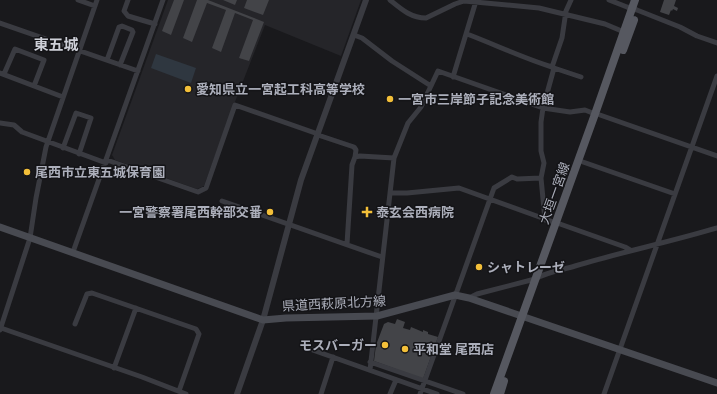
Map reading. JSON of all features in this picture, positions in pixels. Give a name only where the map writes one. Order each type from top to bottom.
[{"type":"main road","name":"大垣一宮線","points":[[500,394],[524,317],[634,9],[635,0]]},
{"type":"main road","name":"大垣一宮線","points":[[558,224],[583,162],[624,32],[634,9],[640,0]]},
{"type":"main road","name":"県道西萩原北方線","points":[[0,227],[262,320],[375,316],[455,295],[469,298],[717,383]]},
{"type":"main road","name":"大垣一宮線","points":[[494,394],[524,317]]},
{"type":"street","points":[[78,0],[95,6]]},
{"type":"street","points":[[97,0],[48,142],[36,198],[30,238],[1,327],[186,394]]},
{"type":"street","points":[[128,0],[124,11],[128,16],[155,24]]},
{"type":"street","points":[[73,252],[163,0]]},
{"type":"street","points":[[237,394],[262,320],[301,180],[366,0]]},
{"type":"street","points":[[390,0],[409,14],[422,18],[426,18],[460,2],[476,1],[533,7],[605,24],[624,32]]},
{"type":"street","points":[[545,220],[541,178],[544,162],[541,151],[543,108],[562,38],[566,11],[571,0]]},
{"type":"street","points":[[609,0],[717,43]]},
{"type":"street","points":[[453,77],[476,1]]},
{"type":"street","points":[[0,23],[138,72]]},
{"type":"street","points":[[107,60],[119,27],[122,26],[132,30],[133,32],[120,65]]},
{"type":"street","points":[[467,34],[537,62],[581,77]]},
{"type":"street","points":[[354,35],[362,38],[392,61],[431,86]]},
{"type":"street","points":[[34,86],[44,60],[15,49],[2,73],[34,86],[63,97]]},
{"type":"street","points":[[370,370],[394,158],[408,123],[421,107],[438,71],[543,108],[570,112],[585,110],[717,156]]},
{"type":"street","points":[[604,394],[717,76]]},
{"type":"street","points":[[0,123],[14,125],[22,132],[79,154],[106,161],[198,192],[206,188],[235,105],[354,147],[356,150],[352,165],[347,244]]},
{"type":"street","points":[[63,148],[76,113],[91,118],[79,154]]},
{"type":"street","points":[[355,157],[394,158]]},
{"type":"street","points":[[583,162],[675,194]]},
{"type":"street","points":[[421,391],[494,188],[512,177],[517,179],[541,178]]},
{"type":"street","points":[[390,193],[407,193],[459,188],[630,250]]},
{"type":"street","points":[[222,201],[382,257]]},
{"type":"street","points":[[469,298],[477,294],[630,250],[717,228]]},
{"type":"street","points":[[76,324],[87,294],[92,293],[196,329],[199,334],[179,391]]},
{"type":"street","points":[[114,368],[136,308]]},
{"type":"street","points":[[307,348],[370,370],[421,391],[437,394]]},
{"type":"street","points":[[321,394],[333,357]]},
{"type":"street","points":[[370,362],[463,394]]},
{"type":"street","points":[[390,394],[396,380]]},
{"type":"shaded area","name":"愛知県立一宮起工科高等学校","points":[[168,0],[361,0],[341,56],[265,25],[204,186],[197,189],[115,160],[112,155]]},
{"type":"shaded area","points":[[156,54],[196,68],[191,83],[151,68]]},
{"type":"building","points":[[174,0],[184,0],[171,35],[162,31]]},
{"type":"building","points":[[197,0],[208,0],[264,22],[249,61],[239,58],[253,20],[235,13],[221,52],[212,48],[226,10],[207,3],[192,42],[183,38]]},
{"type":"building","points":[[223,0],[237,0],[235,5]]},
{"type":"building","points":[[247,0],[269,0],[263,15],[244,8]]},
{"type":"building","points":[[664,0],[676,0],[674,6],[678,8],[677,11],[673,9],[672,11],[671,10],[669,15],[660,12]]},
{"type":"building","points":[[397,319],[405,322],[403,328],[410,330],[411,327],[423,332],[423,330],[428,332],[428,334],[438,337],[423,379],[374,361],[376,345],[384,324],[388,322],[395,324]]},
{"type":"place","name":"愛知県立一宮起工科高等学校","points":[[188,89]]},
{"type":"place","name":"一宮市三岸節子記念美術館","points":[[390,99]]},
{"type":"place","name":"尾西市立東五城保育園","points":[[27,172]]},
{"type":"place","name":"一宮警察署尾西幹部交番","points":[[270,212]]},
{"type":"place","name":"泰玄会西病院","points":[[367,212]]},
{"type":"place","name":"シャトレーゼ","points":[[479,267]]},
{"type":"place","name":"モスバーガー","points":[[385,345]]},
{"type":"place","name":"平和堂 尾西店","points":[[405,349]]},
{"type":"district","name":"東五城","points":[[56,44]]}]
